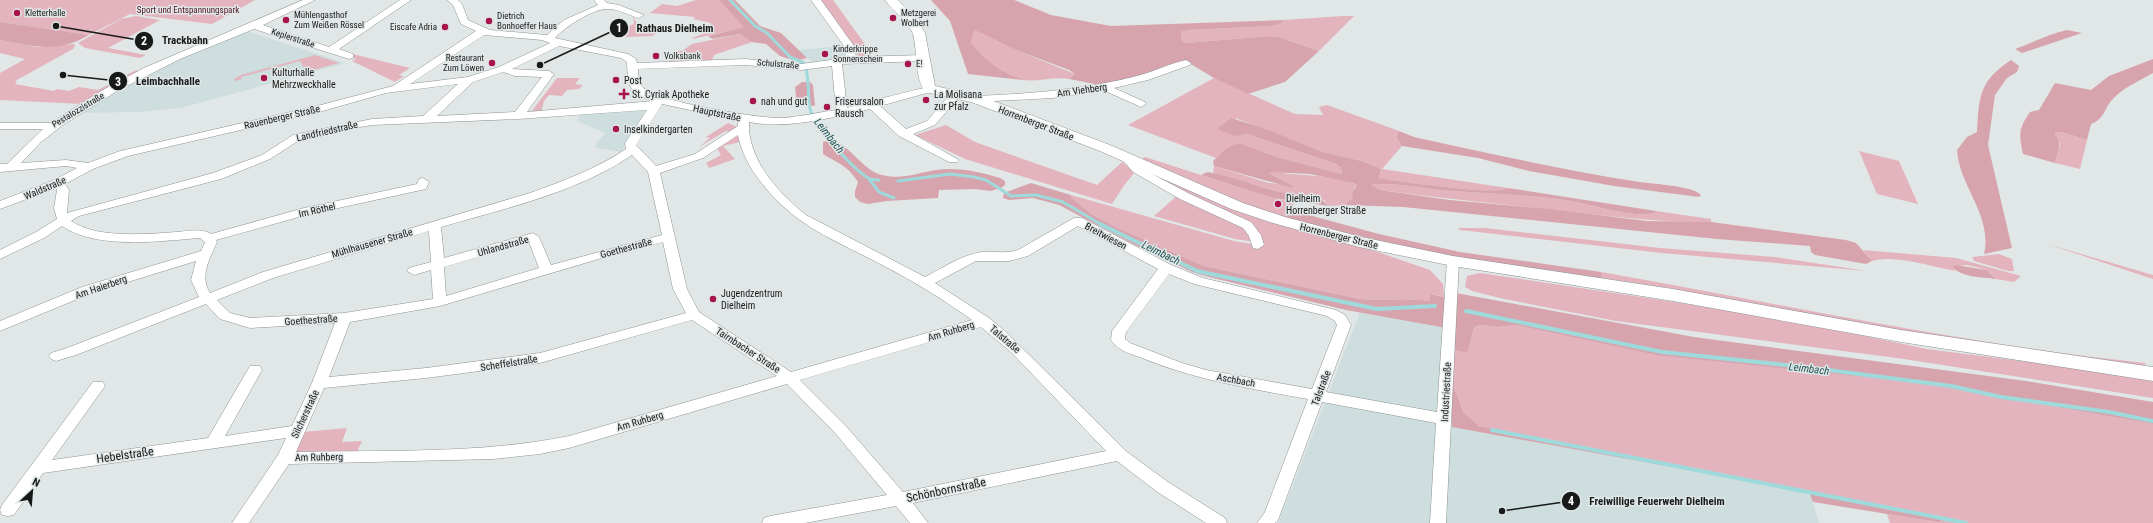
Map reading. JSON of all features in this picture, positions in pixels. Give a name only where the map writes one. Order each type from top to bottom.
[{"type":"main road","points":[[891,0],[911,20],[919,33],[927,84],[930,89]]},
{"type":"main road","name":"Horrenberger Straße","points":[[930,89],[975,99],[1127,158],[1237,206],[1279,220],[1359,242],[1453,261],[1673,295],[1901,336],[2153,374]]},
{"type":"street","name":"Pestalozzistraße","points":[[5,167],[51,126],[157,65],[255,26],[310,0]]},
{"type":"street","points":[[330,50],[406,0]]},
{"type":"street","points":[[452,0],[457,4],[464,22],[482,32],[554,40],[624,56],[632,61],[633,66]]},
{"type":"street","points":[[816,0],[849,46],[852,60]]},
{"type":"street","points":[[602,3],[639,15]]},
{"type":"street","name":"Rauenberger Straße","points":[[90,167],[124,153],[319,109],[397,88],[469,80],[503,69],[554,40],[557,29],[602,3]]},
{"type":"street","name":"Keplerstraße","points":[[255,26],[349,56]]},
{"type":"street","points":[[397,88],[482,32]]},
{"type":"street","name":"Schulstraße","points":[[633,66],[744,62],[801,67],[837,61],[923,58]]},
{"type":"street","points":[[837,61],[842,112]]},
{"type":"street","name":"Am Viehberg","points":[[975,99],[1018,98],[1104,87],[1132,81],[1186,62]]},
{"type":"street","name":"Hauptstraße","points":[[633,66],[633,82],[635,87],[657,103],[743,123],[803,118],[842,112],[873,106],[930,89]]},
{"type":"street","points":[[503,69],[515,73],[549,74],[518,116]]},
{"type":"street","points":[[426,120],[469,80]]},
{"type":"street","points":[[1104,87],[1141,104]]},
{"type":"street","points":[[903,134],[931,124],[954,95]]},
{"type":"street","points":[[657,103],[631,143],[633,149],[654,171],[702,154],[743,123]]},
{"type":"street","name":"Landfriedstraße","points":[[0,255],[40,235],[63,219],[88,208],[223,174],[266,157],[288,141],[302,135],[357,124],[518,116],[602,110],[657,103]]},
{"type":"street","points":[[873,106],[903,134],[919,144],[953,160]]},
{"type":"street","name":"Talstraße","points":[[743,123],[748,148],[760,174],[799,215],[816,227],[925,283],[984,321],[1026,357],[1057,392],[1120,454],[1175,495],[1219,523]]},
{"type":"street","points":[[0,126],[51,126]]},
{"type":"street","name":"Mühlhausener Straße","points":[[56,356],[71,352],[209,299],[268,274],[534,196],[597,171],[633,149]]},
{"type":"street","points":[[1127,158],[1137,170],[1184,196],[1247,225],[1255,235],[1258,245]]},
{"type":"street","points":[[5,167],[66,163],[90,167]]},
{"type":"street","name":"Waldstraße","points":[[0,205],[58,183],[90,167]]},
{"type":"street","name":"Tairnbacher Straße","points":[[654,171],[680,289],[694,315],[790,378],[840,429],[920,523]]},
{"type":"street","name":"Im Röthel","points":[[209,238],[304,212],[422,186],[423,182]]},
{"type":"street","points":[[58,183],[63,190],[59,206],[63,219],[68,226],[99,236],[203,234],[209,238]]},
{"type":"street","name":"Breitwiesen","points":[[925,283],[972,258],[983,256],[1009,257],[1023,253],[1078,221],[1166,268],[1199,281],[1331,313],[1340,318]]},
{"type":"street","points":[[435,225],[439,264],[440,302]]},
{"type":"street","name":"Uhlandstraße","points":[[414,271],[533,237],[547,271]]},
{"type":"street","name":"Goethestraße","points":[[209,238],[211,242],[200,267],[198,280],[203,293],[225,316],[250,323],[344,318],[380,314],[440,302],[669,237]]},
{"type":"street","name":"Am Haierberg","points":[[1,327],[87,290],[205,254]]},
{"type":"street","name":"Industriestraße","points":[[1438,523],[1453,261]]},
{"type":"street","name":"Aschbach","points":[[1166,268],[1119,331],[1118,340],[1125,346],[1177,367],[1206,375],[1319,394],[1445,419]]},
{"type":"street","name":"Scheffelstraße","points":[[319,383],[426,374],[540,358],[694,315]]},
{"type":"street","name":"Silcherstraße","points":[[240,523],[285,458],[319,383],[344,318]]},
{"type":"street","name":"Talstraße","points":[[1265,523],[1272,514],[1319,394],[1344,325],[1340,318]]},
{"type":"street","name":"Am Ruhberg","points":[[285,458],[493,453],[540,448],[569,442],[984,321]]},
{"type":"street","points":[[213,443],[255,370]]},
{"type":"street","points":[[8,510],[98,386]]},
{"type":"street","name":"Hebelstraße","points":[[38,468],[298,431]]},
{"type":"street","name":"Schönbornstraße","points":[[770,523],[901,499],[1120,454]]},
{"type":"shaded area","points":[[719,0],[735,0],[760,26],[781,33],[807,58],[796,61],[780,56],[766,44],[752,42],[740,34],[712,39],[708,36],[744,27]]},
{"type":"shaded area","points":[[931,0],[1014,0],[1051,15],[1111,26],[1283,20],[1281,24],[1272,26],[1189,30],[1181,32],[1182,41],[1186,43],[1270,36],[1279,37],[1319,51],[1285,82],[1248,94],[1214,78],[1189,63],[1100,85],[1069,79],[1075,74],[1069,70],[1016,50],[974,30],[971,43],[983,56],[1000,70],[1023,80],[968,74],[950,21]]},
{"type":"shaded area","points":[[0,22],[89,35],[66,45],[56,47],[35,46],[0,40]]},
{"type":"shaded area","points":[[244,30],[345,63],[181,108],[139,112],[72,113],[133,78]]},
{"type":"shaded area","points":[[2067,30],[2082,33],[2022,53],[2015,49],[2053,34]]},
{"type":"shaded area","name":"Kinderkrippe Sonnenschein","points":[[843,46],[848,52],[847,57],[813,63],[798,50]]},
{"type":"shaded area","points":[[2153,59],[2153,73],[2115,96],[2101,117],[2091,124],[2087,140],[2056,132],[2055,135],[2059,141],[2059,145],[2055,163],[2023,154],[2020,132],[2023,123],[2030,112],[2039,110],[2055,83],[2091,90],[2109,76]]},
{"type":"shaded area","points":[[2011,60],[2019,66],[2017,72],[2007,78],[1995,95],[1988,145],[2012,248],[1984,254],[1986,240],[1984,227],[1980,214],[1963,176],[1957,150],[1967,137],[1977,132],[1980,99],[1987,83],[1992,75]]},
{"type":"shaded area","points":[[802,82],[810,82],[813,85],[815,106],[797,105],[795,87]]},
{"type":"shaded area","name":"Inselkindergarten","points":[[646,109],[621,152],[596,148],[595,145],[605,133],[577,121],[580,114]]},
{"type":"shaded area","points":[[1231,118],[1263,128],[1323,152],[1362,161],[1381,169],[1379,178],[1425,185],[1467,189],[1500,190],[1508,188],[1656,211],[1651,214],[1643,215],[1570,201],[1536,197],[1453,191],[1394,184],[1374,184],[1372,186],[1380,190],[1450,200],[1549,209],[1647,221],[1711,222],[1846,240],[1856,243],[1872,261],[1866,264],[1815,255],[1811,252],[1810,246],[1717,239],[1403,207],[1347,205],[1347,203],[1353,198],[1352,193],[1357,185],[1353,183],[1310,174],[1270,172],[1291,185],[1293,188],[1214,166],[1213,161],[1227,148],[1239,143],[1277,157],[1342,174],[1341,168],[1336,164],[1247,134],[1235,136],[1217,129]]},
{"type":"shaded area","points":[[1399,131],[1414,137],[1550,166],[1633,181],[1680,187],[1689,189],[1701,195],[1699,197],[1614,186],[1529,171],[1478,158],[1402,146],[1396,137]]},
{"type":"shaded area","points":[[832,139],[845,147],[869,169],[882,175],[896,177],[944,169],[961,170],[977,172],[1000,178],[1005,181],[1005,185],[991,191],[975,189],[939,190],[938,198],[887,201],[868,204],[860,202],[855,197],[858,182],[854,176],[842,165],[823,154],[823,142]]},
{"type":"shaded area","points":[[1207,172],[1219,174],[1288,194],[1316,198],[1322,200],[1328,206],[1273,198],[1201,175]]},
{"type":"shaded area","points":[[1031,183],[1071,195],[1071,197],[1091,214],[1118,228],[1204,266],[1360,299],[1412,299],[1430,301],[1430,294],[1444,297],[1454,303],[1456,293],[1694,337],[2026,381],[2153,402],[2153,424],[1913,382],[1657,355],[1517,325],[1498,327],[1481,325],[1474,327],[1469,348],[1466,352],[1452,350],[1452,329],[1346,310],[1205,276],[1192,272],[1135,245],[1059,205],[1033,198],[1009,200],[1003,198],[1004,193]]},
{"type":"shaded area","points":[[1290,210],[1379,234],[1460,252],[1601,272],[1602,278],[1462,258],[1401,246],[1285,218]]},
{"type":"shaded area","points":[[1956,265],[1986,270],[1996,279],[1967,275],[1956,271],[1952,267]]},
{"type":"shaded area","points":[[1360,312],[1452,329],[1451,426],[1810,492],[1819,523],[1278,523]]},
{"type":"shaded area","points":[[1452,384],[1463,412],[1479,426],[1935,515],[1943,523],[1813,502],[1809,492],[1452,427]]},
{"type":"green space","name":"Sport und Entspannungspark","points":[[0,0],[255,0],[212,24],[130,14],[89,35],[0,22]]},
{"type":"green space","points":[[696,0],[719,0],[745,27],[693,39],[692,38],[703,34],[702,31],[710,27],[711,23],[693,19],[695,17],[650,13],[662,4],[677,6]]},
{"type":"green space","points":[[816,0],[833,0],[867,47],[869,52],[867,58],[862,58],[856,54]]},
{"type":"green space","points":[[136,16],[160,20],[108,48],[146,55],[140,58],[85,48],[78,43],[121,19]]},
{"type":"green space","points":[[633,16],[636,22],[657,33],[652,36],[625,37],[627,32],[621,29],[634,24]]},
{"type":"green space","points":[[1354,16],[1319,51],[1279,37],[1270,36],[1186,43],[1182,41],[1181,32],[1189,30],[1272,26],[1281,24],[1283,20]]},
{"type":"green space","points":[[974,30],[1016,50],[1075,74],[1069,79],[1058,78],[1034,80],[1023,80],[1008,75],[994,66],[971,43]]},
{"type":"green space","points":[[740,34],[752,42],[714,55],[711,62],[669,64],[673,51],[682,51],[692,44]]},
{"type":"green space","points":[[0,40],[37,47],[74,44],[75,46],[73,49],[15,81],[17,82],[15,84],[54,91],[57,89],[69,91],[79,87],[98,90],[136,70],[138,72],[83,104],[0,100],[0,73],[25,59],[0,53]]},
{"type":"green space","points":[[340,51],[410,68],[399,75],[404,76],[395,82],[352,61],[356,59],[336,52]]},
{"type":"green space","points":[[315,55],[339,63],[306,72],[300,61],[241,77],[242,79],[235,81],[234,79],[241,75]]},
{"type":"green space","points":[[557,78],[580,78],[575,84],[583,85],[579,89],[567,90],[562,96],[549,95],[544,101],[541,113],[531,112]]},
{"type":"green space","points":[[1214,78],[1295,114],[1323,115],[1319,107],[1327,105],[1399,131],[1396,137],[1402,146],[1382,169],[1508,188],[1500,190],[1467,189],[1425,185],[1379,178],[1381,169],[1362,161],[1323,152],[1235,118],[1244,135],[1247,134],[1336,164],[1341,168],[1342,174],[1277,157],[1239,143],[1216,158],[1128,125]]},
{"type":"green space","points":[[728,123],[737,127],[730,132],[726,131],[699,147],[710,138],[706,137]]},
{"type":"green space","points":[[946,125],[975,142],[1097,185],[1122,162],[1135,172],[1112,204],[965,159],[915,135]]},
{"type":"green space","points":[[2056,132],[2087,140],[2080,169],[2055,163],[2060,144],[2055,135]]},
{"type":"green space","points":[[737,133],[740,142],[723,146],[735,159],[709,168],[706,163],[721,155],[717,148]]},
{"type":"green space","points":[[1859,151],[1899,161],[1918,204],[1877,194]]},
{"type":"green space","points":[[1145,157],[1273,198],[1295,202],[1285,218],[1243,204],[1141,160]]},
{"type":"green space","points":[[1214,166],[1269,183],[1291,185],[1270,172],[1275,171],[1289,174],[1333,178],[1357,185],[1354,188],[1354,198],[1347,203],[1347,205],[1328,206],[1324,200],[1316,197],[1286,194],[1213,173]]},
{"type":"green space","points":[[1140,170],[1430,270],[1443,284],[1444,297],[1431,294],[1430,301],[1413,299],[1360,299],[1204,266],[1118,228],[1091,214],[1071,197],[1071,195],[1234,241],[1258,245],[1262,243],[1235,239],[1154,216],[1179,194]]},
{"type":"green space","points":[[1374,184],[1394,184],[1453,191],[1520,195],[1570,201],[1634,214],[1651,214],[1656,211],[1711,219],[1711,222],[1631,218],[1444,198],[1380,190],[1372,187]]},
{"type":"green space","points":[[1458,228],[1485,228],[1660,248],[1775,257],[1867,271],[1662,253],[1460,230]]},
{"type":"green space","points":[[2047,244],[2153,275],[2153,279]]},
{"type":"green space","points":[[1863,250],[1956,258],[2021,276],[2014,282],[1996,279],[1986,270],[1966,265],[1952,267],[1956,271],[1903,260],[1882,259],[1872,261]]},
{"type":"green space","points":[[1999,254],[2012,259],[2014,271],[2008,271],[1974,261],[1972,257]]},
{"type":"green space","points":[[1601,272],[1940,334],[2077,355],[2145,363],[2145,367],[1918,334],[1667,288],[1602,278]]},
{"type":"green space","points":[[1480,273],[1688,304],[1827,328],[1927,349],[2153,378],[2153,398],[1904,359],[1616,321],[1504,299],[1472,291],[1465,287],[1467,276]]},
{"type":"green space","points":[[1481,325],[1498,327],[1517,325],[1805,370],[1913,382],[2153,424],[2153,523],[1943,523],[1935,515],[1479,426],[1463,412],[1452,384],[1452,350],[1465,351],[1469,348],[1474,327]]},
{"type":"green space","points":[[347,428],[342,442],[362,441],[357,452],[301,453],[296,451],[303,432]]},
{"type":"green space","points":[[1887,514],[1942,523],[1890,523]]},
{"type":"waterway","name":"Leimbach","points":[[730,0],[755,26],[767,33],[790,57],[804,63],[807,75],[811,112],[814,119],[828,138],[855,168],[870,179],[879,180]]},
{"type":"waterway","name":"Leimbach","points":[[898,181],[950,174],[974,177],[986,180],[1011,196],[1036,195],[1063,202],[1102,225]]},
{"type":"waterway","name":"Leimbach","points":[[869,179],[879,192],[894,198]]},
{"type":"waterway","name":"Leimbach","points":[[1102,225],[1197,271],[1377,309],[1435,306]]},
{"type":"waterway","name":"Leimbach","points":[[1466,311],[1662,352],[1805,367],[1951,386],[2001,397],[2109,412],[2153,421]]},
{"type":"waterway","points":[[1492,430],[1966,523]]},
{"type":"place","name":"Kletterhalle","points":[[17,13]]},
{"type":"place","name":"Metzgerei Wolbert","points":[[893,18]]},
{"type":"place","name":"Mühlengasthof Zum Weißen Rössel","points":[[286,20]]},
{"type":"place","name":"Dietrich Bonhoeffer Haus","points":[[489,21]]},
{"type":"place","name":"Trackbahn","points":[[56,26]]},
{"type":"place","name":"Eiscafe Adria","points":[[445,27]]},
{"type":"place","name":"Kinderkrippe Sonnenschein","points":[[825,54]]},
{"type":"place","name":"Volksbank","points":[[656,56]]},
{"type":"place","name":"Restaurant Zum Löwen","points":[[492,63]]},
{"type":"place","name":"E!","points":[[908,64]]},
{"type":"place","name":"Rathaus Dielheim","points":[[540,65]]},
{"type":"place","name":"Leimbachhalle","points":[[63,75]]},
{"type":"place","name":"Kulturhalle Mehrzweckhalle","points":[[264,78]]},
{"type":"place","name":"Post","points":[[616,80]]},
{"type":"place","name":"St. Cyriak Apotheke","points":[[624,94]]},
{"type":"place","name":"La Molisana zur Pfalz","points":[[926,100]]},
{"type":"place","name":"nah und gut","points":[[753,101]]},
{"type":"place","name":"Friseursalon Rausch","points":[[827,107]]},
{"type":"place","name":"Inselkindergarten","points":[[616,129]]},
{"type":"place","name":"Dielheim Horrenberger Straße","points":[[1278,204]]},
{"type":"place","name":"Jugendzentrum Dielheim","points":[[713,299]]},
{"type":"place","name":"Freiwillige Feuerwehr Dielheim","points":[[1502,511]]}]
